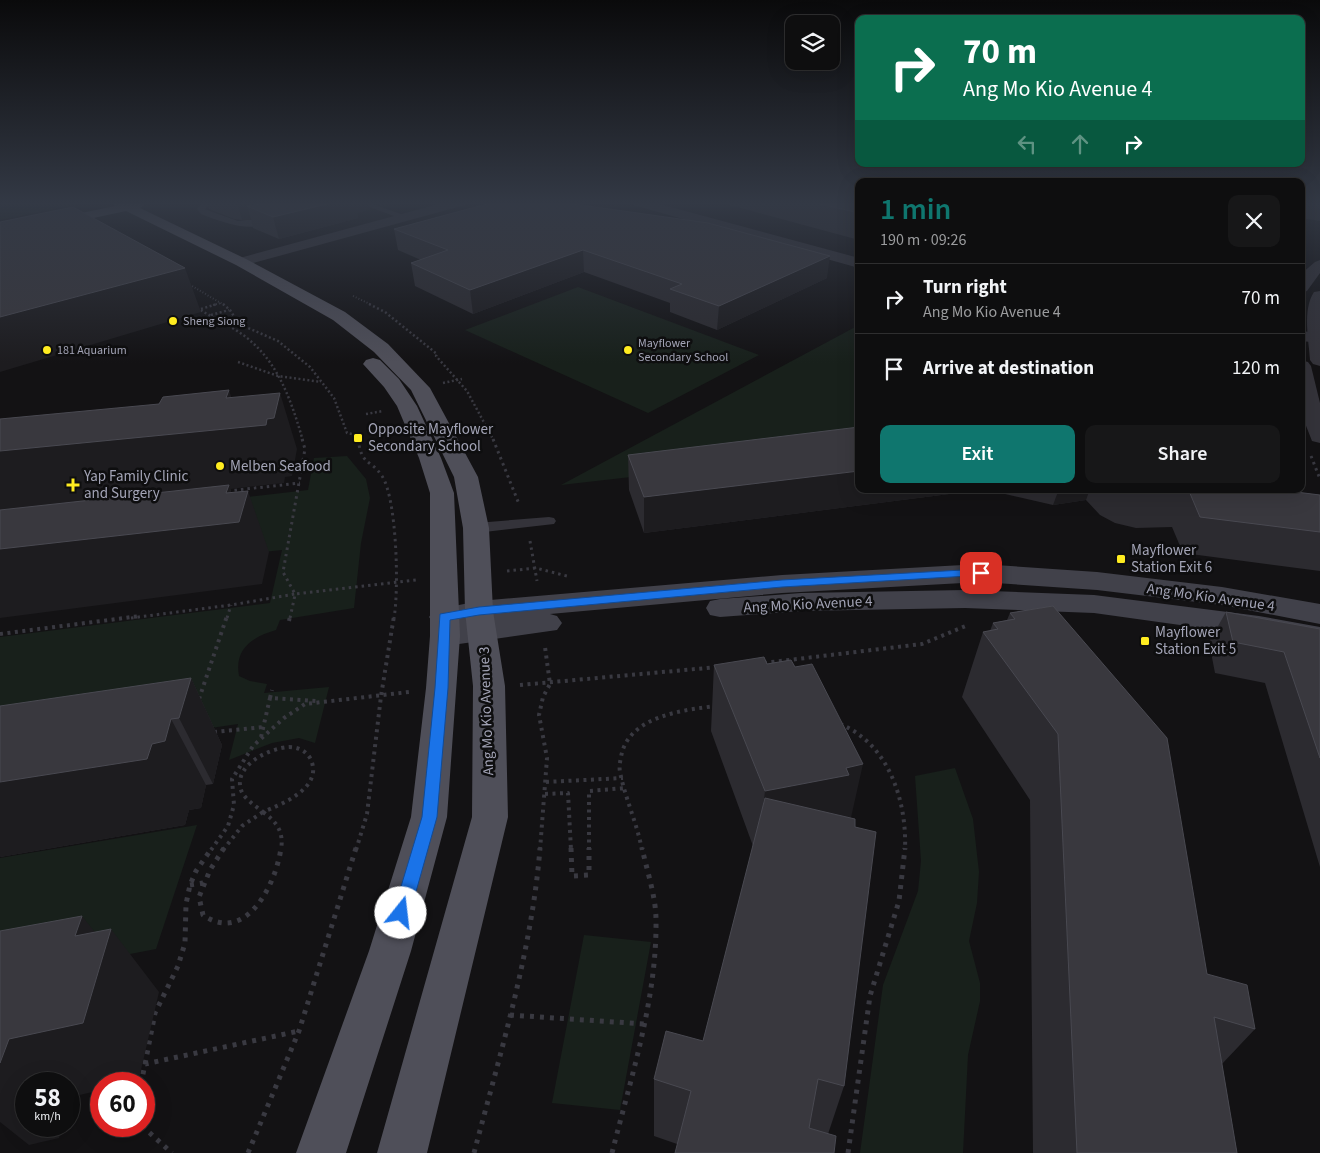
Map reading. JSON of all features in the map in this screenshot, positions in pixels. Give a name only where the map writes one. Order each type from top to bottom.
[{"type":"main road","points":[[205,256],[324,321],[392,383],[407,406],[430,458],[442,493],[445,538],[444,627],[429,817],[390,951],[320,1153]]},
{"type":"main road","name":"Ang Mo Kio Avenue 3","points":[[227,256],[339,316],[381,348],[413,379],[432,409],[466,476],[476,528],[481,621],[489,686],[490,818],[402,1153]]},
{"type":"main road","name":"Ang Mo Kio Avenue 4","points":[[444,627],[782,584],[981,573],[1126,584],[1222,596],[1320,614]]},
{"type":"main road","name":"Ang Mo Kio Avenue 4","points":[[481,621],[542,623],[801,602],[965,599],[1094,604],[1259,626],[1320,637]]},
{"type":"street","points":[[241,262],[264,256]]},
{"type":"street","points":[[833,256],[855,262]]},
{"type":"street","points":[[1305,283],[1318,268]]},
{"type":"street","points":[[1320,296],[1316,320],[1309,337],[1320,360]]},
{"type":"street","points":[[1305,383],[1313,418],[1320,436]]},
{"type":"lane","points":[[476,528],[548,521]]},
{"type":"path","points":[[184,281],[222,303],[230,310],[239,324],[290,349],[310,367],[322,382],[339,408],[347,433],[356,435],[360,455],[382,476],[390,496],[397,581],[396,613],[381,696],[367,814],[299,1031],[248,1153]]},
{"type":"path","points":[[352,295],[385,312],[437,354],[436,356],[468,391],[496,444],[526,524],[536,568]]},
{"type":"path","points":[[200,309],[222,303]]},
{"type":"path","points":[[194,306],[246,337],[258,348],[278,376],[290,398],[305,449],[283,572],[295,594],[289,621]]},
{"type":"path","points":[[211,316],[230,310]]},
{"type":"path","points":[[238,362],[278,376],[322,382]]},
{"type":"path","points":[[222,492],[300,483]]},
{"type":"path","points":[[0,634],[231,605],[295,594],[397,581]]},
{"type":"path","points":[[197,706],[231,605]]},
{"type":"path","points":[[754,664],[922,644],[976,622]]},
{"type":"path","points":[[474,1153],[510,1015],[528,930],[539,864],[547,758],[539,715],[543,697],[550,684],[725,667]]},
{"type":"path","points":[[260,737],[272,690]]},
{"type":"path","points":[[143,1072],[155,1013],[178,966],[184,943],[186,904],[190,885],[196,871],[230,820],[234,805],[231,787],[232,779],[242,760],[260,737],[305,704],[381,696]]},
{"type":"path","points":[[270,698],[324,702]]},
{"type":"path","points":[[612,1153],[645,1024],[654,968],[656,918],[638,827],[619,770],[623,747],[637,730],[658,718],[682,710],[723,706]]},
{"type":"path","points":[[830,721],[845,726],[863,738],[881,755],[896,781],[905,813],[902,884],[894,920],[878,960],[870,996],[848,1153]]},
{"type":"path","points":[[204,733],[263,727]]},
{"type":"path","points":[[263,812],[242,826],[230,838],[203,883],[199,897],[203,915],[213,922],[230,924],[246,917],[259,904],[275,875],[281,853],[281,833],[276,820],[263,812],[250,803],[241,791],[240,778],[247,767],[259,756],[273,750],[288,747],[300,749],[311,759],[314,770],[310,783],[294,796],[263,812]]},
{"type":"path","points":[[232,779],[240,778]]},
{"type":"path","points":[[546,782],[623,778]]},
{"type":"path","points":[[545,794],[568,793],[572,876],[589,875],[589,791],[626,788]]},
{"type":"path","points":[[190,885],[203,883]]},
{"type":"path","points":[[510,1015],[645,1024]]},
{"type":"path","points":[[145,1064],[299,1031]]},
{"type":"path","points":[[154,1137],[172,1153]]},
{"type":"shaded area","points":[[578,287],[759,355],[648,413],[465,330]]},
{"type":"shaded area","points":[[855,327],[855,451],[561,485]]},
{"type":"shaded area","points":[[347,456],[366,479],[370,498],[361,543],[354,608],[280,620],[276,630],[259,636],[252,641],[242,651],[239,658],[239,676],[250,681],[267,684],[264,693],[329,687],[315,743],[299,738],[272,743],[229,760],[238,724],[0,759],[0,637],[270,603],[282,550],[0,581],[0,525],[308,490],[314,458]]},
{"type":"shaded area","points":[[955,768],[973,819],[979,872],[977,903],[969,941],[980,983],[980,1001],[968,1055],[963,1153],[860,1153],[883,985],[918,891],[921,861],[915,776]]},
{"type":"shaded area","points":[[197,825],[156,949],[0,979],[0,858]]},
{"type":"shaded area","points":[[584,935],[651,942],[620,1110],[552,1103]]},
{"type":"building","points":[[0,256],[163,256],[185,268],[0,317]]},
{"type":"building","points":[[431,256],[567,256],[470,290],[411,263]]},
{"type":"building","points":[[600,256],[830,256],[719,306],[670,289],[682,284]]},
{"type":"building","points":[[229,390],[226,398],[280,393],[274,418],[267,419],[266,425],[0,451],[0,419],[159,404],[163,397]]},
{"type":"building","points":[[855,427],[855,471],[644,497],[628,455]]},
{"type":"building","points":[[229,485],[226,493],[248,491],[239,522],[0,549],[0,510]]},
{"type":"building","points":[[1190,493],[1304,493],[1320,495],[1320,532],[1200,517]]},
{"type":"building","points":[[1053,606],[1167,738],[1207,974],[1247,985],[1255,1029],[1214,1017],[1237,1153],[1077,1153],[1058,734],[983,632],[998,629],[993,623],[1015,619],[1010,613]]},
{"type":"building","points":[[1226,612],[1320,629],[1320,758],[1284,652],[1233,642]]},
{"type":"building","points":[[764,657],[767,664],[791,660],[795,667],[812,664],[863,764],[846,768],[849,775],[765,791],[714,665]]},
{"type":"building","points":[[191,678],[179,718],[171,719],[165,741],[152,744],[147,759],[0,782],[0,706]]},
{"type":"building","points":[[765,798],[855,819],[855,827],[876,832],[844,1086],[818,1079],[809,1128],[836,1136],[834,1153],[675,1153],[691,1091],[654,1079],[666,1031],[703,1041]]},
{"type":"building","points":[[82,916],[75,936],[111,929],[83,1023],[9,1039],[0,1063],[0,931]]},
{"type":"place","name":"Sheng Siong","points":[[173,321]]},
{"type":"place","name":"181 Aquarium","points":[[47,350]]},
{"type":"place","name":"Mayflower Secondary School","points":[[628,350]]},
{"type":"place","name":"Opposite Mayflower Secondary School","points":[[358,438]]},
{"type":"place","name":"Melben Seafood","points":[[220,466]]},
{"type":"place","name":"Yap Family Clinic and Surgery","points":[[73,485]]},
{"type":"place","name":"Mayflower Station Exit 6","points":[[1121,559]]},
{"type":"place","name":"Mayflower Station Exit 5","points":[[1145,641]]},
{"type":"route","points":[[401,913],[429,817],[442,688],[445,636],[444,617],[479,611],[782,584],[981,573]]}]
